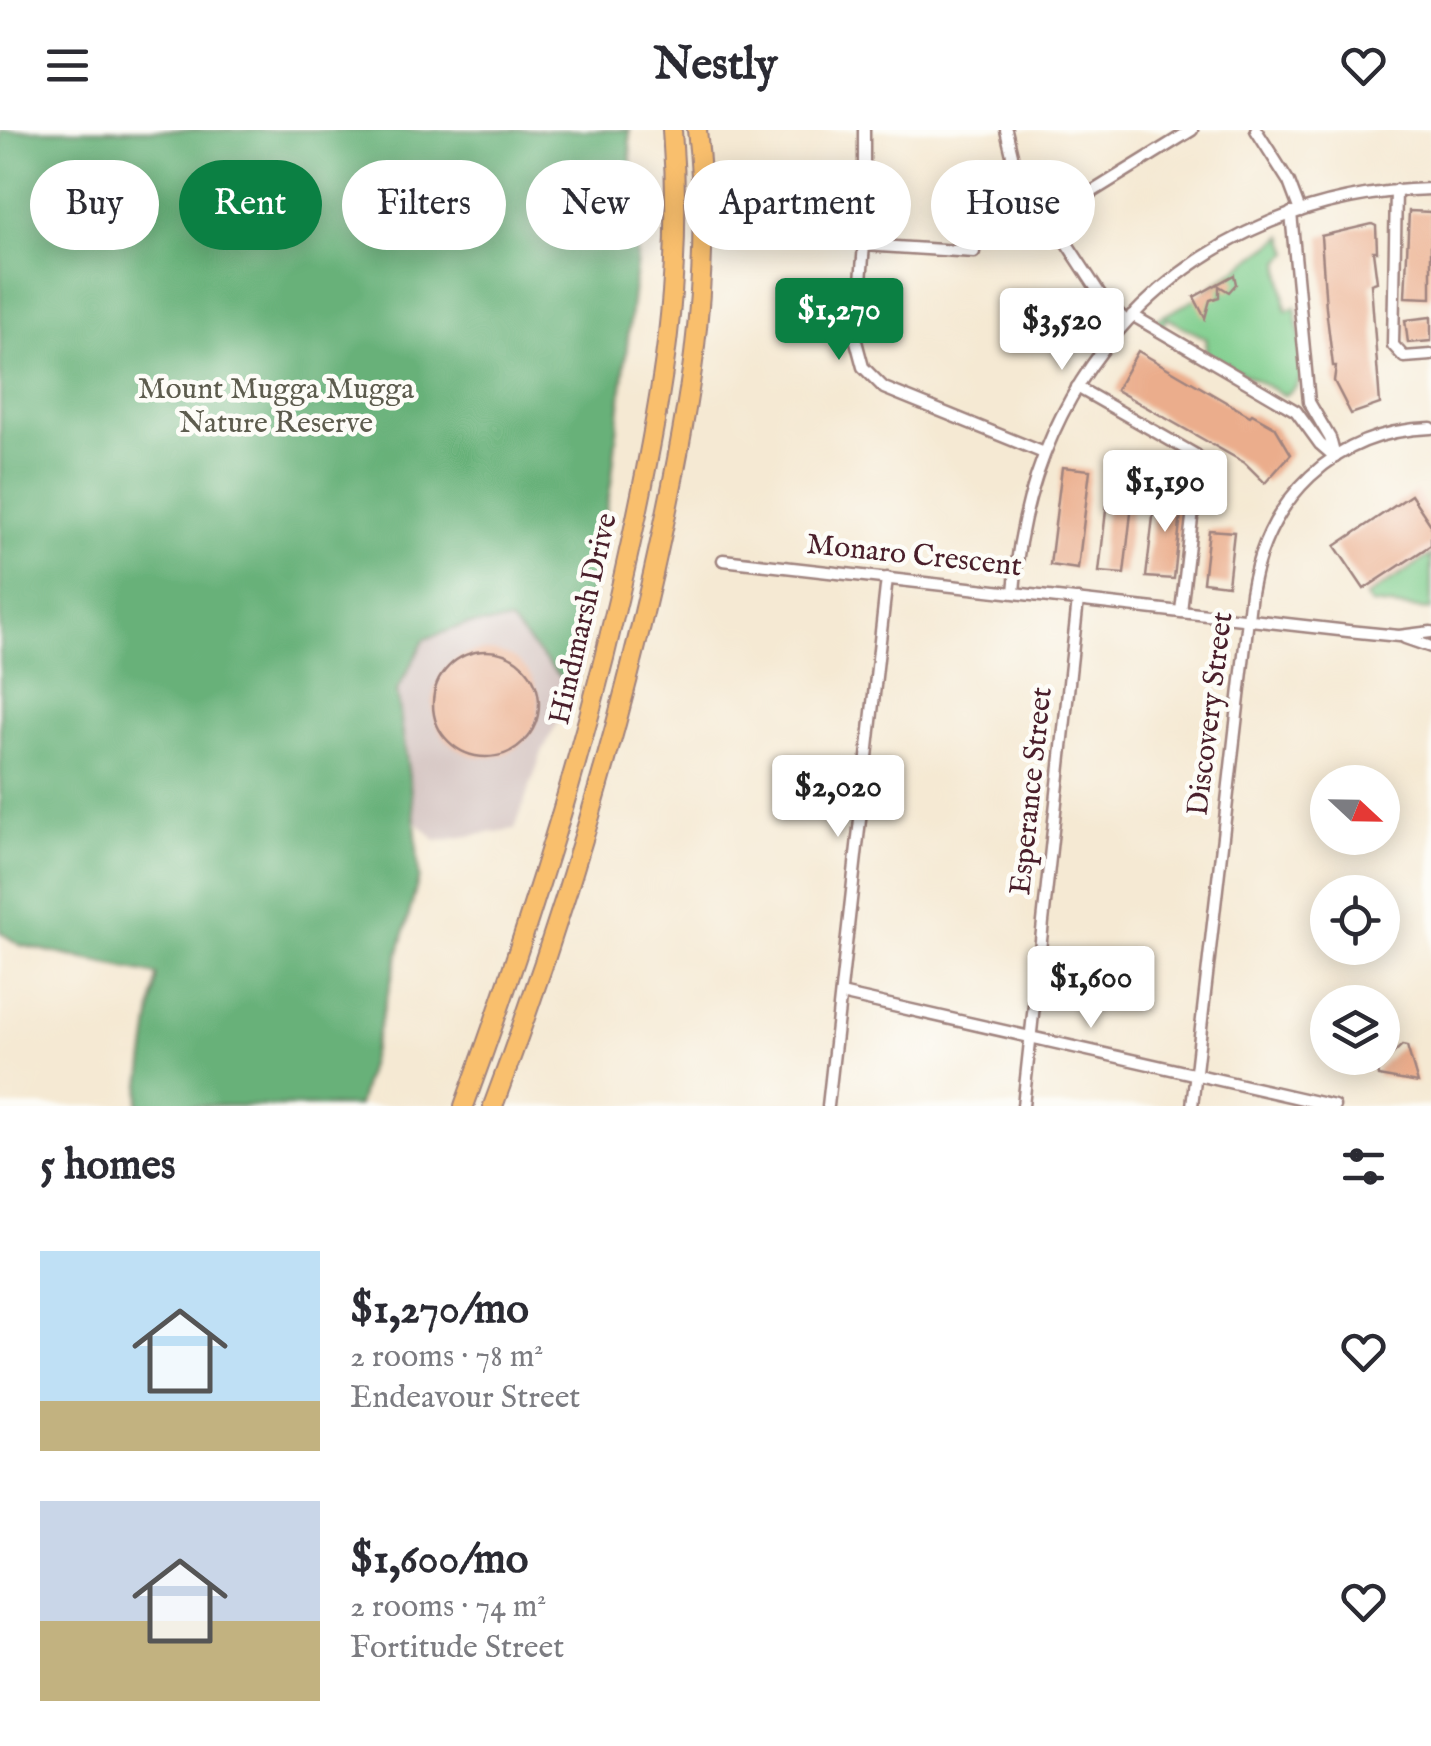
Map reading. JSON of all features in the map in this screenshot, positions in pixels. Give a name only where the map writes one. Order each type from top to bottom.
[{"type":"main road","name":"Hindmarsh Drive","points":[[464,1106],[564,811],[642,494],[664,378],[675,290],[677,215],[672,130]]},
{"type":"main road","name":"Hindmarsh Drive","points":[[493,1106],[578,856],[613,737],[660,540],[692,376],[702,300],[704,214],[697,130]]},
{"type":"street","points":[[864,130],[864,160]]},
{"type":"street","points":[[1006,130],[1012,156]]},
{"type":"street","points":[[1192,130],[1061,211],[1056,219],[1058,230],[1102,297],[1129,318],[1296,410],[1320,444],[1335,457]]},
{"type":"street","points":[[1256,130],[1289,182],[1295,212],[1309,402],[1330,438],[1335,457]]},
{"type":"street","points":[[1014,592],[1020,536],[1044,453],[1077,387],[1129,318],[1205,255],[1295,212],[1356,196],[1431,189]]},
{"type":"street","points":[[1396,190],[1393,345],[1404,357],[1431,356]]},
{"type":"street","points":[[911,248],[974,252]]},
{"type":"street","points":[[864,250],[856,346],[868,375],[884,388],[1044,453]]},
{"type":"street","points":[[1077,387],[1196,455],[1203,464],[1195,493],[1182,611]]},
{"type":"street","name":"Discovery Street","points":[[1192,1106],[1255,568],[1272,524],[1301,484],[1335,457],[1376,436],[1431,428]]},
{"type":"street","name":"Monaro Crescent","points":[[722,560],[1247,621],[1399,636],[1431,632]]},
{"type":"street","points":[[828,1106],[887,578]]},
{"type":"street","name":"Esperance Street","points":[[1023,1106],[1078,600]]},
{"type":"street","name":"Monaro Crescent","points":[[1399,636],[1431,647]]},
{"type":"street","points":[[840,994],[1334,1106]]},
{"type":"shaded area","points":[[1416,491],[1431,515],[1431,555],[1366,597],[1333,545]]},
{"type":"shaded area","points":[[511,622],[574,692],[543,750],[515,829],[437,841],[415,821],[397,691],[425,639],[465,625]]},
{"type":"green space","name":"Mount Mugga Mugga Nature Reserve","points":[[0,130],[629,130],[631,160],[526,160],[526,250],[636,250],[611,484],[574,692],[510,622],[465,625],[425,639],[397,691],[419,877],[358,1106],[138,1106],[157,975],[20,945],[0,932]]},
{"type":"green space","points":[[1284,236],[1290,253],[1280,261],[1286,311],[1295,307],[1303,369],[1294,389],[1284,395],[1206,354],[1206,339],[1167,318],[1162,326],[1155,320],[1190,302]]},
{"type":"green space","points":[[1431,555],[1431,610],[1371,604],[1366,597]]},
{"type":"building","points":[[1409,211],[1431,212],[1431,298],[1405,297]]},
{"type":"building","points":[[1376,226],[1377,251],[1373,251],[1377,282],[1371,284],[1380,404],[1351,414],[1334,381],[1336,366],[1326,308],[1321,236]]},
{"type":"building","points":[[1234,275],[1236,284],[1229,292],[1219,286],[1219,297],[1210,300],[1205,318],[1194,297]]},
{"type":"building","points":[[1431,317],[1431,341],[1408,343],[1405,320]]},
{"type":"building","points":[[1138,351],[1275,427],[1291,454],[1265,483],[1245,463],[1116,390]]},
{"type":"building","points":[[1062,467],[1090,470],[1078,569],[1050,565]]},
{"type":"building","points":[[1110,475],[1135,478],[1124,574],[1099,572]]},
{"type":"building","points":[[1156,491],[1183,494],[1174,579],[1146,577]]},
{"type":"building","points":[[1411,495],[1431,525],[1431,545],[1364,589],[1335,546]]},
{"type":"building","points":[[1209,530],[1234,532],[1228,585],[1203,582]]},
{"type":"building","points":[[486,651],[506,655],[523,667],[535,684],[539,704],[535,724],[523,741],[506,753],[486,757],[466,753],[449,741],[437,724],[433,704],[437,684],[449,667],[466,655]]},
{"type":"building","points":[[1407,1046],[1418,1083],[1378,1076],[1400,1075],[1400,1047]]}]
